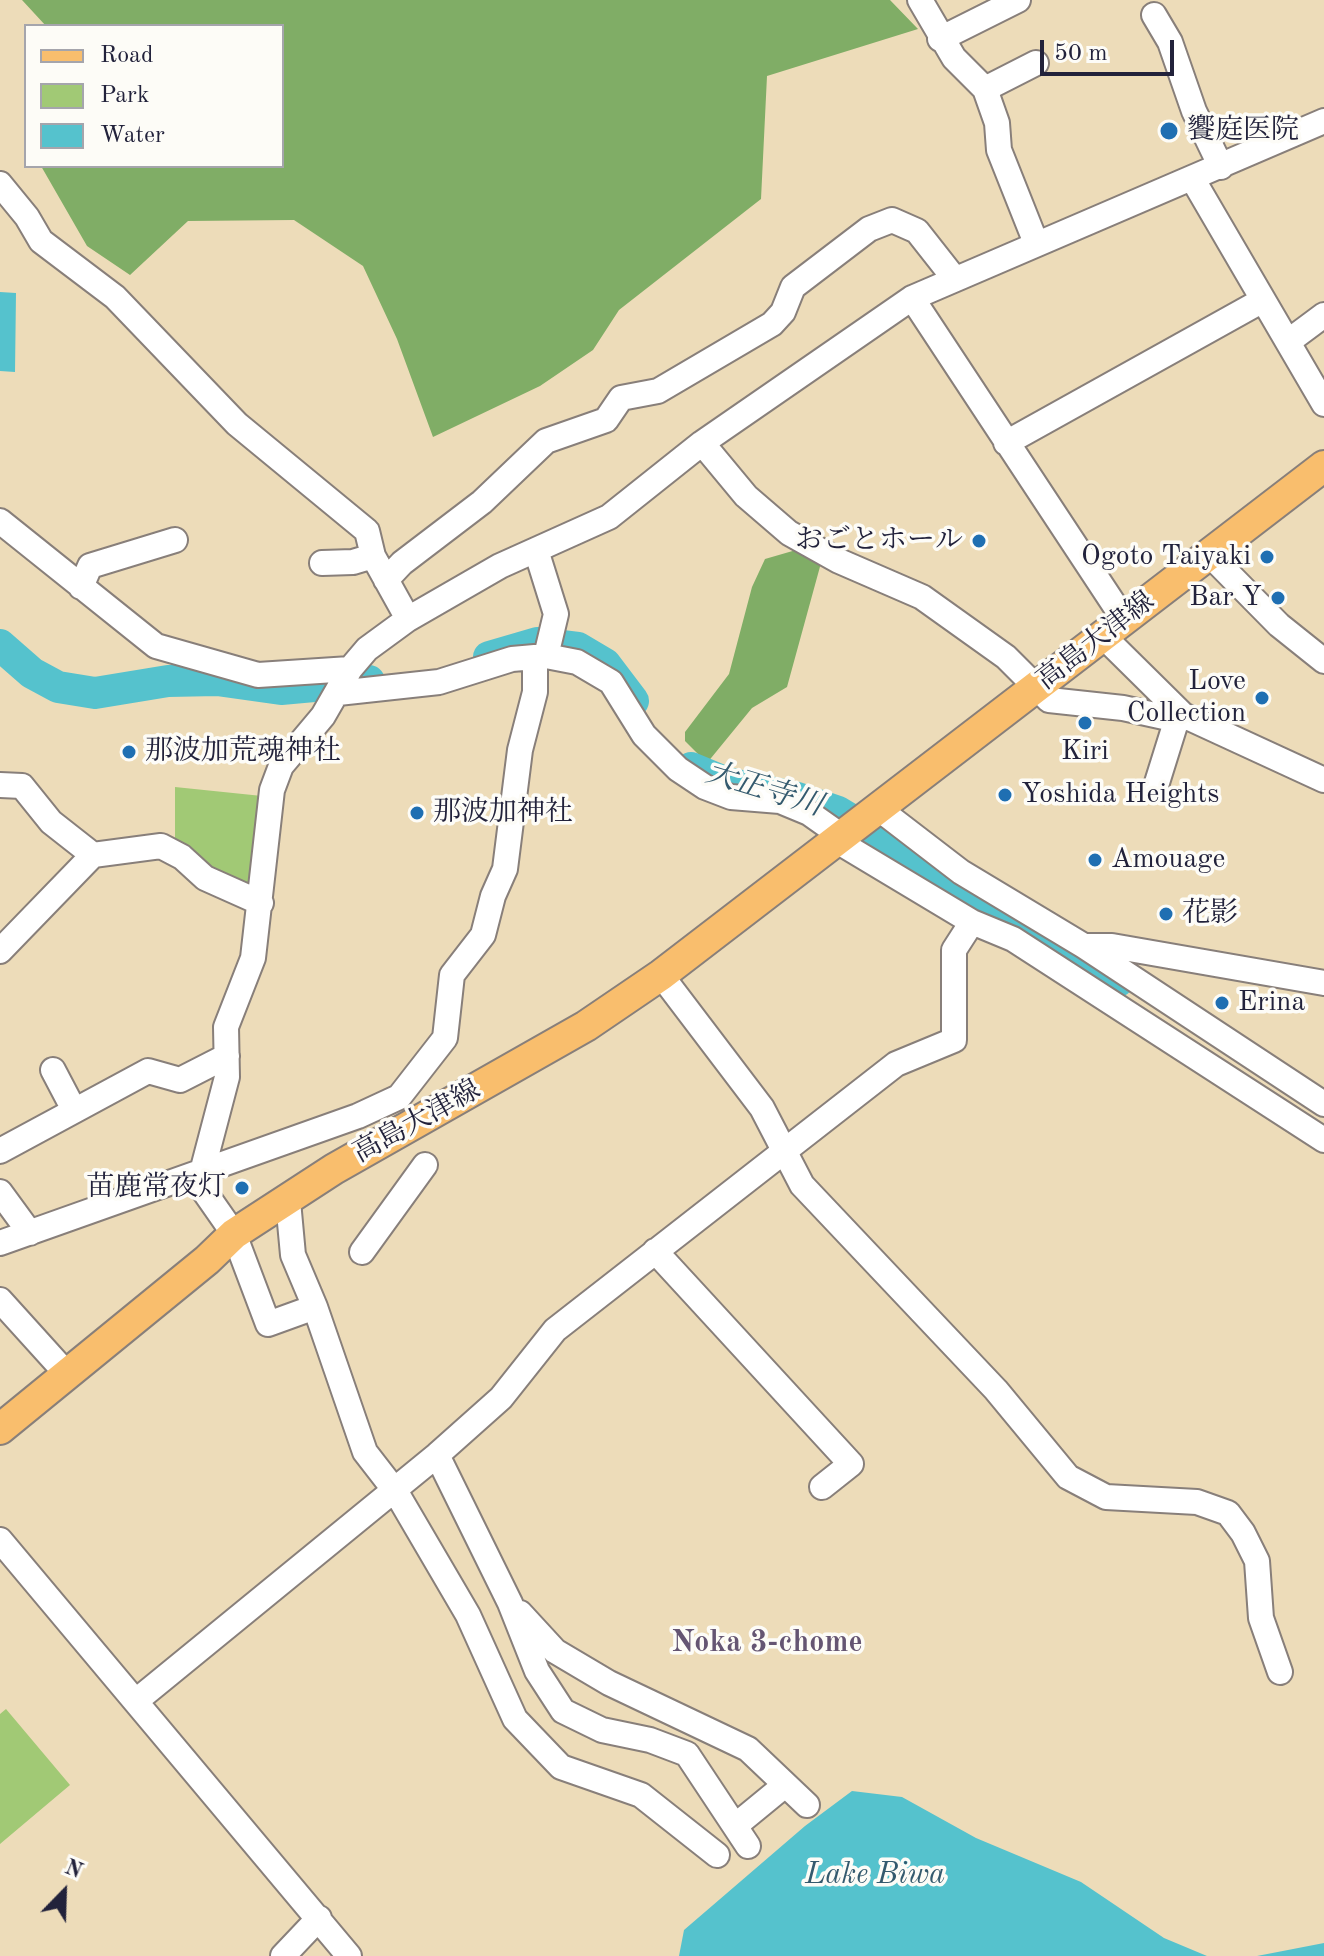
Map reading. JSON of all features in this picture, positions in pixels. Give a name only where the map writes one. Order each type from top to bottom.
[{"type":"main road","name":"高島大津線","points":[[0,1429],[207,1260],[234,1234],[334,1169],[586,1026],[661,975],[1324,466]]},
{"type":"street","points":[[920,0],[940,39],[985,89],[997,123],[999,150],[1036,243]]},
{"type":"street","points":[[940,39],[1018,0]]},
{"type":"street","points":[[1154,15],[1170,42],[1194,111],[1221,167]]},
{"type":"street","points":[[985,89],[1036,63]]},
{"type":"street","points":[[315,1307],[268,1324],[234,1234],[204,1191],[202,1172],[227,1077],[226,1027],[253,958],[272,790],[281,766],[367,649],[408,619],[500,566],[609,517],[702,443],[912,298],[1324,121]]},
{"type":"street","points":[[1192,178],[1324,404]]},
{"type":"street","points":[[0,184],[27,217],[41,241],[115,297],[237,424],[367,531],[373,556],[408,619]]},
{"type":"street","points":[[386,580],[402,563],[482,502],[546,441],[606,420],[621,398],[658,391],[772,324],[783,312],[793,287],[869,229],[892,220],[917,231],[954,278]]},
{"type":"street","points":[[912,298],[1006,443],[1113,626],[1183,715],[1324,780]]},
{"type":"street","points":[[1006,443],[1263,300]]},
{"type":"street","points":[[1289,341],[1324,315]]},
{"type":"street","points":[[702,443],[746,496],[789,533],[839,561],[922,597],[1006,657],[1034,689],[1049,700],[1123,708],[1164,717],[1183,715]]},
{"type":"street","points":[[0,521],[156,646],[258,675],[344,682],[439,682],[545,650],[577,662],[611,682],[662,757],[705,787],[731,797],[780,801],[961,872],[1084,946],[1324,1104]]},
{"type":"street","points":[[81,587],[90,566],[175,540]]},
{"type":"street","points":[[0,1243],[358,1116],[399,1097],[445,1038],[452,975],[483,935],[505,869],[520,750],[545,650],[553,596],[536,550]]},
{"type":"street","points":[[1209,554],[1279,625],[1324,661]]},
{"type":"street","points":[[322,563],[353,562],[373,556]]},
{"type":"street","points":[[1155,789],[1175,725],[1183,715]]},
{"type":"street","points":[[0,785],[22,786],[51,822],[93,855]]},
{"type":"street","points":[[855,828],[972,922],[1013,939],[1324,1140]]},
{"type":"street","points":[[0,951],[93,855],[161,846],[182,857],[205,878],[261,903]]},
{"type":"street","points":[[136,1701],[396,1492],[501,1398],[555,1330],[896,1064],[954,1040],[954,950],[972,922]]},
{"type":"street","points":[[1084,946],[1112,946],[1324,983]]},
{"type":"street","points":[[661,975],[762,1108],[802,1185],[996,1390],[1068,1477],[1106,1497],[1197,1502],[1228,1513],[1243,1533],[1257,1561],[1261,1618],[1280,1672]]},
{"type":"street","points":[[0,1151],[148,1071],[180,1080],[227,1056]]},
{"type":"street","points":[[53,1070],[74,1110]]},
{"type":"street","points":[[362,1252],[425,1165]]},
{"type":"street","points":[[0,1192],[30,1233]]},
{"type":"street","points":[[288,1201],[293,1255],[315,1307],[365,1452],[396,1492],[468,1615],[515,1719],[561,1767],[641,1795],[717,1855]]},
{"type":"street","points":[[655,1251],[851,1464],[822,1487]]},
{"type":"street","points":[[0,1300],[66,1373]]},
{"type":"street","points":[[437,1455],[510,1603],[537,1671],[563,1711],[602,1730],[650,1740],[687,1754],[742,1836],[785,1785]]},
{"type":"street","points":[[0,1540],[349,1956]]},
{"type":"street","points":[[510,1603],[555,1651],[609,1683],[748,1749],[807,1805]]},
{"type":"street","points":[[695,1767],[719,1734]]},
{"type":"street","points":[[283,1956],[319,1918]]},
{"type":"green space","points":[[22,0],[890,0],[918,29],[767,76],[761,199],[619,310],[593,350],[540,386],[433,437],[397,339],[363,266],[294,220],[188,221],[130,275],[87,246],[42,168],[284,168],[284,24],[44,24]]},
{"type":"green space","points":[[796,550],[821,563],[787,687],[752,708],[707,763],[685,741],[685,732],[729,674],[752,587],[765,559]]},
{"type":"green space","points":[[175,787],[262,796],[252,888],[204,866],[175,844]]},
{"type":"green space","points":[[6,1709],[70,1785],[0,1844],[0,1714]]},
{"type":"water","points":[[0,292],[16,293],[15,372],[0,371]]},
{"type":"water","name":"Lake Biwa","points":[[852,1791],[902,1797],[976,1838],[1081,1882],[1164,1938],[1207,1956],[679,1956],[684,1930],[805,1826]]},
{"type":"water","points":[[1324,1943],[1324,1956],[1257,1956]]},
{"type":"waterway","name":"大正寺川","points":[[489,657],[537,643],[578,648],[605,664],[633,701]]},
{"type":"waterway","name":"大正寺川","points":[[0,645],[32,673],[58,687],[95,693],[168,681],[217,680],[281,689],[369,681]]},
{"type":"waterway","name":"大正寺川","points":[[691,768],[727,783],[797,798],[838,812],[1118,981]]},
{"type":"place","name":"饗庭医院","points":[[1169,131]]},
{"type":"place","name":"おごとホール","points":[[979,541]]},
{"type":"place","name":"Ogoto Taiyaki","points":[[1267,557]]},
{"type":"place","name":"Bar Y","points":[[1278,598]]},
{"type":"place","name":"Love Collection","points":[[1262,698]]},
{"type":"place","name":"Kiri","points":[[1085,723]]},
{"type":"place","name":"那波加荒魂神社","points":[[129,752]]},
{"type":"place","name":"Yoshida Heights","points":[[1005,795]]},
{"type":"place","name":"那波加神社","points":[[417,813]]},
{"type":"place","name":"Amouage","points":[[1095,860]]},
{"type":"place","name":"花影","points":[[1166,914]]},
{"type":"place","name":"Erina","points":[[1222,1003]]},
{"type":"place","name":"苗鹿常夜灯","points":[[242,1188]]},
{"type":"district","name":"Noka 3-chome","points":[[767,1643]]}]
